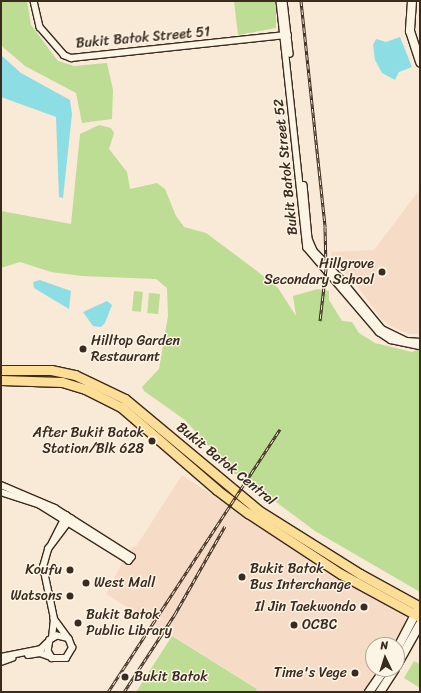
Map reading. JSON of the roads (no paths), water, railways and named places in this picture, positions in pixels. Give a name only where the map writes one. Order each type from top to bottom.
[{"type":"main road","points":[[412,1],[409,22],[420,62]]},
{"type":"main road","points":[[416,1],[414,23],[420,50]]},
{"type":"main road","name":"Bukit Batok Central","points":[[1,370],[51,370],[74,375],[125,399],[258,510],[419,610]]},
{"type":"main road","name":"Bukit Batok Central","points":[[1,380],[62,382],[85,389],[121,407],[217,490],[248,513],[341,574],[419,610]]},
{"type":"main road","points":[[404,637],[419,610]]},
{"type":"main road","points":[[405,651],[420,624]]},
{"type":"main road","points":[[370,692],[380,677]]},
{"type":"main road","points":[[380,692],[390,677]]},
{"type":"street","name":"Bukit Batok Street 51","points":[[34,1],[40,27],[64,55],[71,58],[286,36]]},
{"type":"street","name":"Bukit Batok Street 52","points":[[280,1],[286,36],[311,246],[382,329],[407,341],[420,342]]},
{"type":"street","name":"Bukit Batok Street 52","points":[[284,1],[286,36],[307,248],[379,332],[391,340],[420,346]]},
{"type":"street","points":[[1,486],[71,520],[131,559]]},
{"type":"street","points":[[1,493],[38,505],[65,517]]},
{"type":"street","points":[[1,662],[40,653],[61,660],[69,655],[72,648],[54,619],[43,568],[51,545],[65,517]]},
{"type":"street","points":[[51,545],[71,520]]},
{"type":"street","points":[[52,658],[48,651],[54,619]]},
{"type":"street","points":[[1,656],[41,649],[51,639],[66,638]]},
{"type":"water","points":[[400,37],[412,67],[399,72],[395,80],[382,73],[375,60],[373,45],[376,39],[386,42]]},
{"type":"water","points":[[1,55],[21,73],[70,100],[72,114],[63,198],[59,197],[56,117],[1,97]]},
{"type":"water","points":[[40,280],[71,291],[69,309],[34,288],[33,282]]},
{"type":"water","points":[[107,301],[112,305],[105,323],[101,327],[93,326],[83,312]]},
{"type":"railway","points":[[301,1],[325,227],[326,269],[320,321]]},
{"type":"railway","points":[[108,692],[280,429]]},
{"type":"railway","points":[[124,692],[175,614],[225,526]]},
{"type":"place","name":"Hillgrove Secondary School","points":[[382,272]]},
{"type":"place","name":"Hilltop Garden Restaurant","points":[[83,349]]},
{"type":"place","name":"After Bukit Batok Station/Blk 628","points":[[152,441]]},
{"type":"place","name":"Koufu","points":[[70,570]]},
{"type":"place","name":"Bukit Batok Bus Interchange","points":[[242,577]]},
{"type":"place","name":"West Mall","points":[[86,583]]},
{"type":"place","name":"Watsons","points":[[70,596]]},
{"type":"place","name":"Il Jin Taekwondo","points":[[364,607]]},
{"type":"place","name":"Bukit Batok Public Library","points":[[78,623]]},
{"type":"place","name":"OCBC","points":[[294,625]]},
{"type":"place","name":"Time's Vege","points":[[355,673]]},
{"type":"place","name":"Bukit Batok","points":[[125,677]]}]
